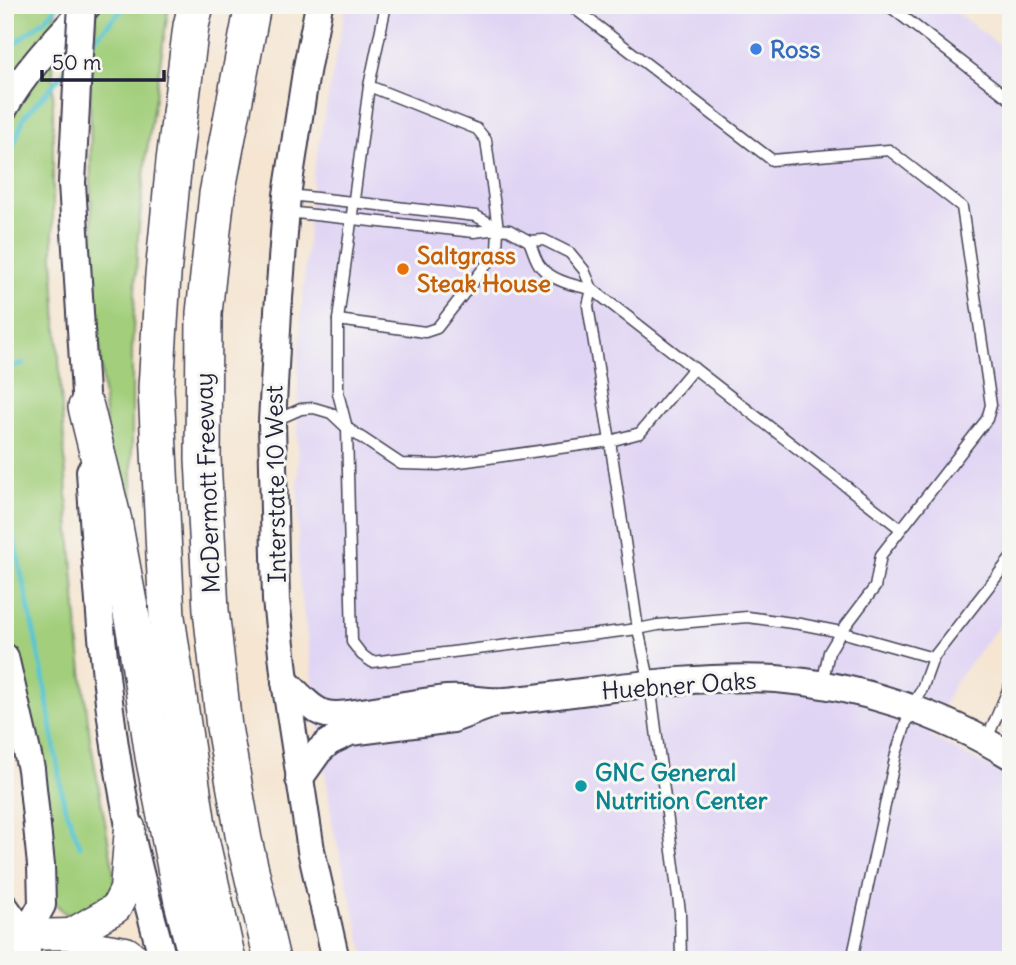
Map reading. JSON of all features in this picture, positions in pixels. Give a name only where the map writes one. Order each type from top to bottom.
[{"type":"highway","name":"McDermott Freeway","points":[[253,5],[217,194],[204,313],[203,459],[211,610],[224,727],[244,840],[272,960]]},
{"type":"highway","name":"McDermott Freeway","points":[[194,16],[173,161],[163,275],[157,401],[167,617],[198,825],[228,960]]},
{"type":"highway","points":[[86,407],[114,521],[153,756],[182,902],[197,960]]},
{"type":"main road","points":[[82,5],[72,183],[96,559],[108,701],[126,811],[163,960]]},
{"type":"main road","points":[[8,99],[50,45],[88,5]]},
{"type":"main road","name":"Interstate 10 West","points":[[319,5],[286,204],[272,422],[276,600],[285,681],[311,850],[336,960]]},
{"type":"main road","points":[[5,657],[31,769],[41,865],[42,905],[25,947]]},
{"type":"main road","name":"Huebner Oaks","points":[[285,681],[312,707],[326,714],[346,714],[451,699],[501,702],[650,684],[722,678],[777,679],[822,685],[885,699],[937,718],[1011,756]]},
{"type":"main road","name":"Huebner Oaks","points":[[299,779],[319,751],[329,742],[350,732],[453,719],[501,702]]},
{"type":"main road","points":[[79,947],[116,908],[125,890],[130,828]]},
{"type":"main road","points":[[5,907],[25,947]]},
{"type":"main road","points":[[25,947],[79,947],[126,952],[137,960]]},
{"type":"lane","points":[[386,5],[369,86],[338,320],[338,393],[347,428],[352,642],[362,655],[372,662],[658,625],[747,617],[841,632],[933,658]]},
{"type":"lane","points":[[570,5],[772,160],[889,150],[962,207],[991,405],[987,419],[881,555],[875,587],[829,652],[822,685]]},
{"type":"lane","points":[[888,5],[1011,100]]},
{"type":"lane","points":[[338,320],[425,332],[437,328],[497,251],[498,229],[486,140],[477,129],[369,86]]},
{"type":"lane","points":[[286,204],[353,203],[476,216],[498,229]]},
{"type":"lane","points":[[286,204],[351,219],[474,232],[509,230],[529,241],[544,240],[570,253],[584,270],[592,289],[589,306],[638,629],[650,684],[680,912],[681,960]]},
{"type":"lane","points":[[529,241],[540,266],[554,277],[592,289],[901,529]]},
{"type":"lane","points":[[272,422],[301,409],[314,408],[331,412],[347,428],[401,464],[439,465],[610,441],[640,433],[694,368]]},
{"type":"lane","points":[[852,960],[896,754],[911,708],[922,689],[933,658],[1011,558]]},
{"type":"lane","points":[[986,741],[1011,685]]},
{"type":"shaded area","points":[[346,5],[946,5],[1011,54],[1011,610],[955,682],[930,736],[1011,780],[1011,960],[366,960],[333,827],[298,571],[298,356],[313,175]]},
{"type":"green space","points":[[5,5],[56,5],[53,59],[53,258],[67,494],[79,645],[90,738],[115,891],[76,917],[63,912],[54,901],[31,727],[5,616]]},
{"type":"green space","points":[[97,5],[169,5],[146,157],[138,236],[132,350],[132,481],[137,567],[107,439],[99,341],[91,199],[90,78]]},
{"type":"waterway","points":[[5,51],[46,19],[58,5]]},
{"type":"waterway","points":[[90,44],[126,5]]},
{"type":"waterway","points":[[5,168],[24,117],[69,67]]},
{"type":"waterway","points":[[5,369],[23,363]]},
{"type":"waterway","points":[[5,497],[42,670],[64,804],[80,846]]},
{"type":"place","name":"Ross","points":[[756,49]]},
{"type":"place","name":"Saltgrass Steak House","points":[[403,269]]},
{"type":"place","name":"GNC General Nutrition Center","points":[[581,786]]}]
